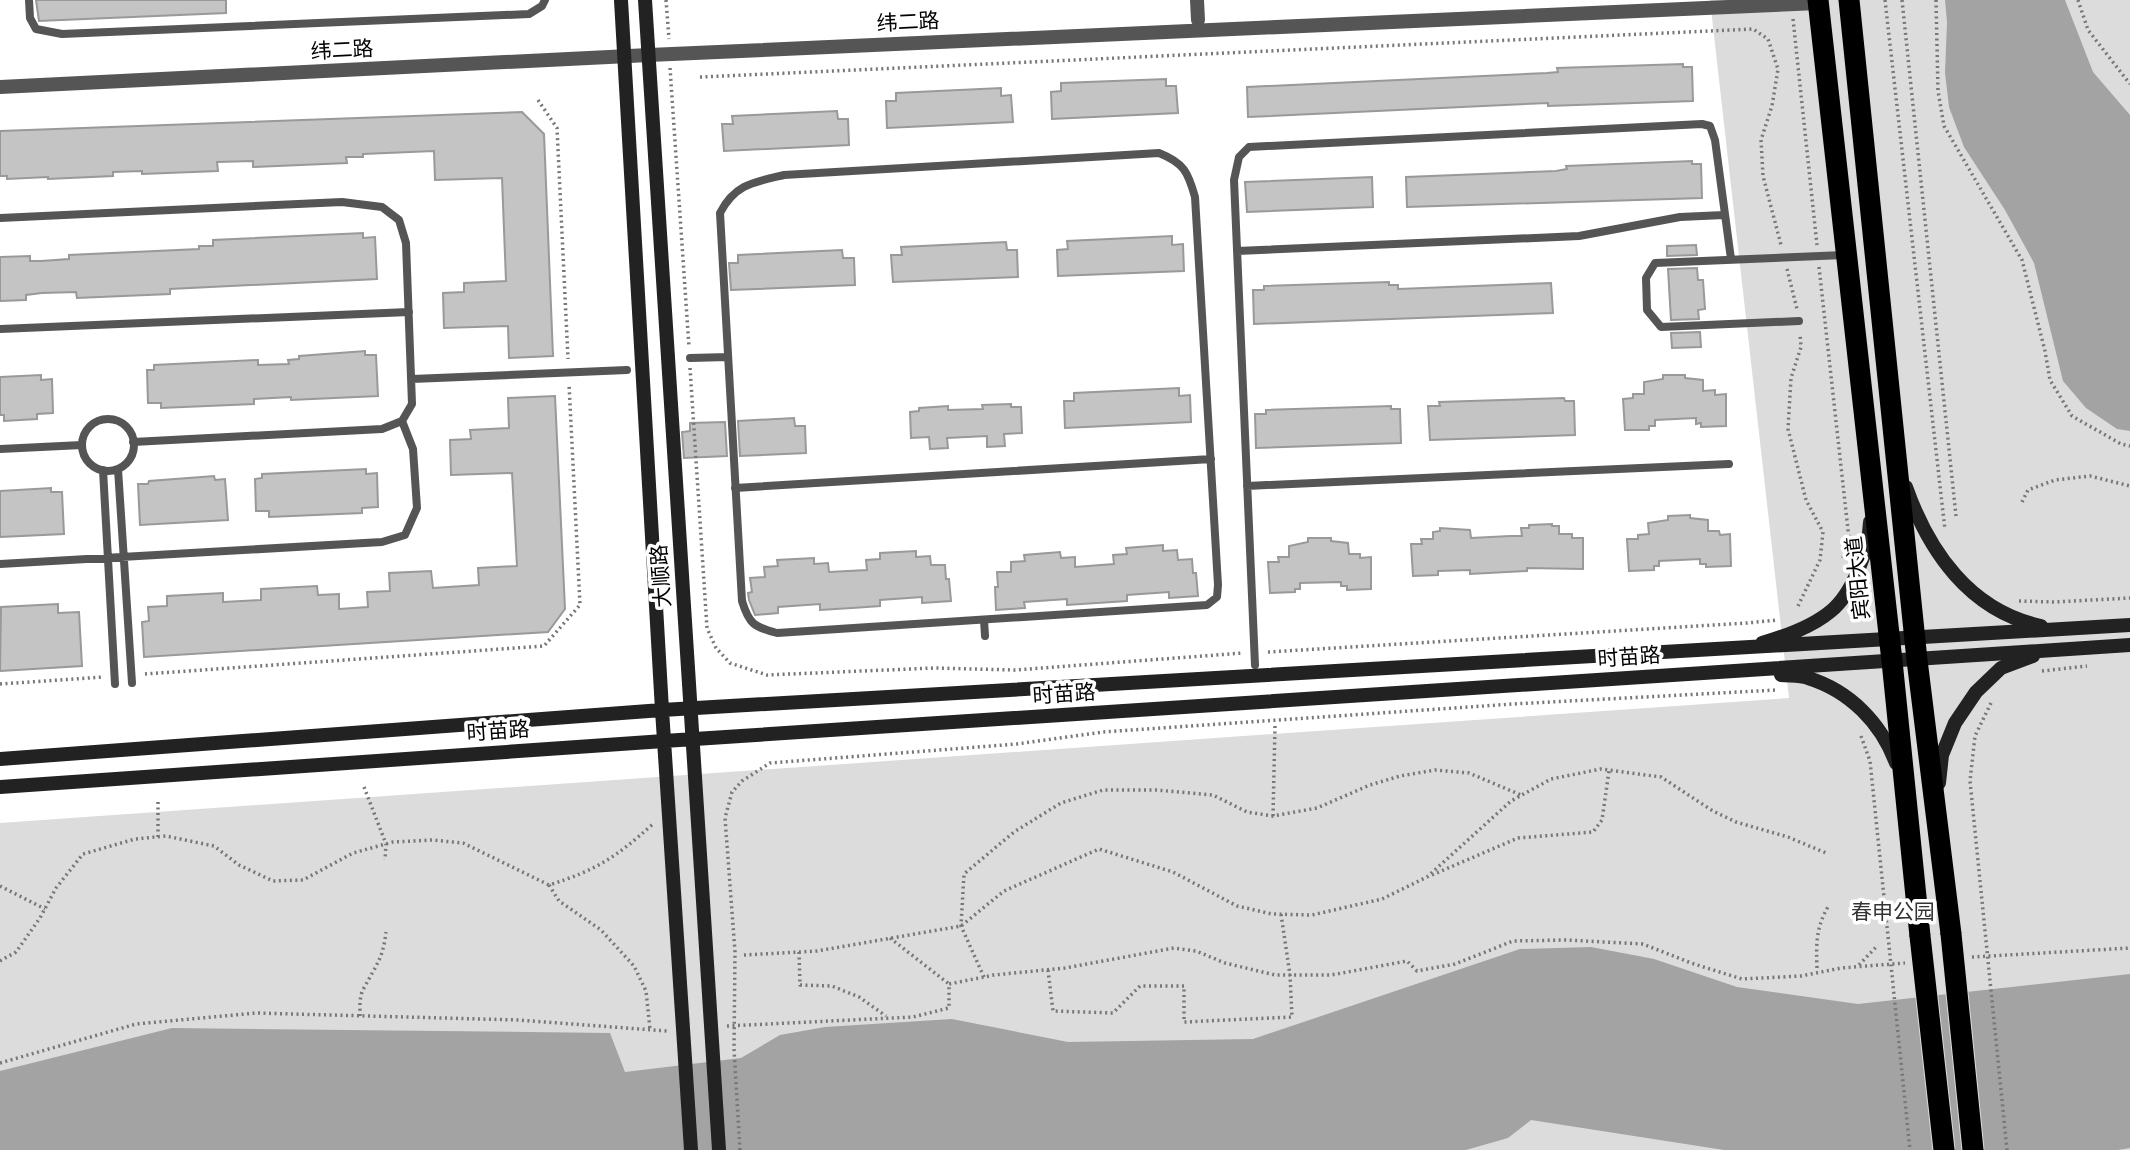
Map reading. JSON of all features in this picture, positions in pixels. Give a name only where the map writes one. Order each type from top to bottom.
[{"type":"highway","points":[[1849,0],[1916,649],[1951,934],[1973,1150]]},
{"type":"highway","name":"宾阳大道","points":[[1818,1],[1944,1150]]},
{"type":"street","name":"大顺路","points":[[621,0],[662,710],[691,1150]]},
{"type":"street","name":"大顺路","points":[[645,0],[719,1150]]},
{"type":"street","points":[[1197,0],[1198,20]]},
{"type":"street","name":"纬二路","points":[[0,87],[1818,1]]},
{"type":"street","points":[[1898,464],[1922,526],[1941,557],[1964,586],[1994,610],[2026,622],[2060,629]]},
{"type":"street","points":[[1741,649],[1801,629],[1833,610],[1858,573],[1870,536],[1872,482]]},
{"type":"street","name":"时苗路","points":[[0,787],[1741,670],[2060,629],[2130,625]]},
{"type":"street","name":"时苗路","points":[[0,759],[662,710],[1741,649],[2053,650],[2130,645]]},
{"type":"street","points":[[1935,809],[1942,755],[1955,723],[1976,692],[2001,668],[2053,650]]},
{"type":"street","points":[[1741,670],[1808,678],[1846,696],[1873,719],[1890,745],[1899,768],[1907,806]]},
{"type":"lane","points":[[29,0],[30,18],[36,29],[62,34],[529,14],[542,6],[545,0]]},
{"type":"lane","points":[[1255,665],[1234,180],[1239,157],[1249,147],[1702,124],[1710,126],[1715,140],[1731,259]]},
{"type":"lane","points":[[1158,153],[1175,160],[1189,175],[1195,197],[1211,459],[1218,585],[1217,597],[1207,605],[777,633],[758,628],[747,618],[742,601],[720,213],[729,196],[754,182],[784,175],[1158,153]]},
{"type":"lane","points":[[0,218],[342,202],[382,207],[399,219],[406,243],[412,404],[402,421],[382,429],[134,442]]},
{"type":"lane","points":[[1237,251],[1579,236],[1679,217],[1724,215]]},
{"type":"lane","points":[[1799,321],[1661,327],[1647,310],[1646,278],[1655,263],[1847,255]]},
{"type":"lane","points":[[0,329],[409,312]]},
{"type":"lane","points":[[691,358],[728,357]]},
{"type":"lane","points":[[411,379],[627,370]]},
{"type":"lane","points":[[108,419],[119,421],[128,428],[134,442],[134,450],[128,462],[118,469],[103,470],[94,468],[86,460],[82,445],[87,428],[96,421],[108,419]]},
{"type":"lane","points":[[0,564],[382,542],[405,536],[417,508],[413,449],[402,421]]},
{"type":"lane","points":[[0,449],[82,445]]},
{"type":"lane","points":[[735,488],[1211,459]]},
{"type":"lane","points":[[1247,486],[1729,464]]},
{"type":"lane","points":[[118,469],[132,683]]},
{"type":"lane","points":[[103,470],[115,684]]},
{"type":"lane","points":[[984,620],[985,636]]},
{"type":"path","points":[[1885,0],[1945,533]]},
{"type":"path","points":[[1902,0],[1956,516]]},
{"type":"path","points":[[1936,0],[1938,91],[1944,126],[2022,260],[2043,339],[2050,380],[2072,416],[2121,444],[2130,446]]},
{"type":"path","points":[[2078,0],[2088,30],[2130,84]]},
{"type":"path","points":[[2022,502],[2028,490],[2055,480],[2090,476],[2130,486]]},
{"type":"path","points":[[2009,600],[2054,602],[2130,598]]},
{"type":"path","points":[[2040,671],[2091,666]]},
{"type":"path","points":[[740,1150],[734,1049],[735,952],[725,818],[732,792],[742,781],[770,763],[1017,744],[1102,732],[1513,704],[1785,690]]},
{"type":"path","points":[[1994,694],[1975,736],[1970,781],[2007,1150]]},
{"type":"path","points":[[1273,816],[1276,726]]},
{"type":"path","points":[[1859,730],[1870,761],[1910,1150]]},
{"type":"path","points":[[1427,877],[1511,801],[1552,779],[1601,769],[1661,777],[1713,811],[1736,822],[1788,836],[1826,853]]},
{"type":"path","points":[[984,977],[961,926],[964,874],[1014,832],[1061,803],[1103,790],[1156,790],[1213,795],[1247,812],[1273,816],[1317,808],[1370,785],[1435,770],[1469,773],[1521,795]]},
{"type":"path","points":[[744,955],[799,952],[961,926],[1004,891],[1099,849],[1173,872],[1237,906],[1281,914],[1312,915],[1382,899],[1518,838],[1593,832],[1602,820],[1609,770]]},
{"type":"path","points":[[364,787],[386,844],[385,860]]},
{"type":"path","points":[[158,802],[158,837]]},
{"type":"path","points":[[549,885],[585,874],[619,855],[655,822]]},
{"type":"path","points":[[0,961],[16,952],[56,888],[83,854],[135,839],[166,836],[214,846],[239,865],[273,881],[303,880],[353,853],[386,844],[432,840],[463,843],[549,885],[559,901],[601,930],[634,966],[646,991],[650,1029]]},
{"type":"path","points":[[0,886],[45,909]]},
{"type":"path","points":[[1817,968],[1815,940],[1828,907]]},
{"type":"path","points":[[1048,970],[1053,1010],[1113,1013],[1140,986],[1184,986],[1184,1022],[1292,1017],[1290,975],[1281,914]]},
{"type":"path","points":[[360,1016],[363,989],[384,951],[386,932]]},
{"type":"path","points":[[890,939],[949,984],[1174,948],[1196,951],[1238,967],[1275,975],[1331,975],[1407,961],[1417,971],[1455,964],[1513,942],[1566,940],[1643,944],[1691,964],[1742,979],[1801,976],[1858,966],[1912,962]]},
{"type":"path","points":[[1858,966],[1878,945]]},
{"type":"path","points":[[1966,958],[2130,948]]},
{"type":"path","points":[[799,952],[800,985],[832,986],[859,997],[888,1018]]},
{"type":"path","points":[[720,1027],[913,1017],[948,1008],[949,984]]},
{"type":"path","points":[[0,1063],[136,1024],[257,1013],[518,1020],[680,1030]]},
{"type":"green space","name":"春申公园","points":[[1710,0],[2130,0],[2130,1150],[0,1150],[0,823],[1789,698]]},
{"type":"shaded area","points":[[1945,0],[2065,0],[2093,72],[2130,115],[2130,431],[2117,429],[2086,408],[2063,381],[2034,263],[2005,210],[1964,147],[1949,107],[1945,73]]},
{"type":"shaded area","points":[[1591,947],[1654,959],[1737,987],[1858,1004],[2130,974],[2130,1148],[1724,1150],[1531,1120],[1508,1138],[1466,1150],[0,1150],[0,1071],[172,1028],[610,1033],[625,1072],[741,1058],[780,1035],[825,1027],[952,1019],[1068,1042],[1253,1039],[1520,949]]},
{"type":"building","points":[[36,0],[226,0],[226,13],[39,21]]},
{"type":"building","points":[[1683,64],[1683,67],[1692,67],[1693,101],[1548,106],[1548,103],[1248,117],[1247,87],[1547,73],[1558,72],[1557,68]]},
{"type":"building","points":[[1166,79],[1166,86],[1176,86],[1178,113],[1052,119],[1051,92],[1061,91],[1061,83]]},
{"type":"building","points":[[1001,88],[1001,96],[1011,95],[1013,122],[887,128],[886,101],[896,101],[896,93]]},
{"type":"building","points":[[837,111],[838,119],[848,119],[849,145],[724,151],[722,124],[733,124],[732,116]]},
{"type":"building","points":[[522,112],[544,134],[553,356],[509,358],[508,326],[444,328],[443,293],[464,292],[464,283],[506,281],[502,178],[435,180],[434,151],[363,154],[363,157],[346,157],[347,163],[253,167],[253,161],[217,162],[218,171],[142,174],[142,171],[113,172],[113,176],[48,179],[7,179],[7,176],[0,176],[0,131]]},
{"type":"building","points":[[1692,161],[1692,164],[1701,164],[1702,198],[1407,207],[1406,177],[1556,171],[1567,169],[1566,166]]},
{"type":"building","points":[[1372,177],[1373,207],[1247,212],[1245,182]]},
{"type":"building","points":[[363,233],[363,238],[375,237],[377,279],[170,289],[170,294],[77,298],[76,292],[42,293],[26,295],[26,300],[0,301],[0,257],[30,256],[30,261],[41,261],[69,259],[69,255],[199,249],[199,246],[213,246],[213,240]]},
{"type":"building","points":[[1172,236],[1172,245],[1183,244],[1184,271],[1058,276],[1057,250],[1068,249],[1067,241]]},
{"type":"building","points":[[1006,242],[1007,250],[1017,250],[1018,277],[893,282],[891,255],[902,255],[901,247]]},
{"type":"building","points":[[1696,245],[1697,255],[1667,256],[1667,246]]},
{"type":"building","points":[[842,250],[843,258],[854,258],[855,285],[731,290],[729,263],[738,263],[738,255]]},
{"type":"building","points":[[1697,268],[1698,280],[1703,280],[1705,309],[1698,310],[1699,319],[1671,320],[1668,269]]},
{"type":"building","points":[[1389,282],[1389,285],[1398,285],[1398,289],[1551,283],[1553,313],[1254,324],[1253,290],[1264,290],[1264,286]]},
{"type":"building","points":[[1700,332],[1701,347],[1672,348],[1671,333]]},
{"type":"building","points":[[365,351],[365,355],[376,355],[378,396],[254,399],[254,404],[161,408],[161,403],[148,403],[147,370],[154,370],[154,365],[258,360],[258,365],[289,364],[288,360],[299,359],[299,356]]},
{"type":"building","points":[[41,375],[41,380],[52,379],[53,413],[37,414],[37,419],[4,421],[4,415],[0,415],[0,377]]},
{"type":"building","points":[[1663,375],[1685,375],[1685,378],[1703,380],[1703,391],[1715,390],[1715,395],[1726,394],[1726,426],[1701,427],[1701,423],[1696,424],[1696,418],[1655,420],[1655,426],[1649,426],[1649,430],[1625,430],[1623,399],[1633,398],[1633,394],[1644,394],[1644,382],[1663,379]]},
{"type":"building","points":[[1179,388],[1179,396],[1190,395],[1191,422],[1065,428],[1064,401],[1074,401],[1074,393]]},
{"type":"building","points":[[555,396],[565,609],[548,632],[144,657],[142,622],[149,621],[148,607],[167,606],[167,596],[223,593],[223,602],[261,600],[261,589],[317,586],[318,595],[339,594],[339,609],[368,607],[367,592],[390,591],[389,573],[431,571],[433,588],[479,585],[478,568],[517,566],[512,473],[451,475],[450,440],[471,439],[470,430],[509,428],[508,398]]},
{"type":"building","points":[[1564,398],[1565,401],[1574,401],[1575,435],[1430,440],[1428,406],[1440,406],[1439,402]]},
{"type":"building","points":[[1011,404],[1011,407],[1021,407],[1022,433],[1004,434],[1005,446],[987,447],[987,436],[947,438],[948,448],[930,449],[929,437],[911,438],[910,412],[919,411],[919,408],[948,406],[948,410],[983,409],[982,405]]},
{"type":"building","points":[[1391,406],[1391,409],[1400,409],[1401,443],[1256,448],[1255,414],[1266,414],[1266,410]]},
{"type":"building","points":[[794,418],[795,426],[805,426],[806,453],[740,456],[738,421]]},
{"type":"building","points":[[725,422],[727,456],[684,458],[682,432],[690,431],[690,423]]},
{"type":"building","points":[[366,469],[366,474],[377,473],[378,507],[362,508],[362,513],[269,517],[269,511],[256,511],[255,479],[262,478],[262,474]]},
{"type":"building","points":[[214,476],[215,480],[225,479],[228,520],[140,525],[138,484]]},
{"type":"building","points":[[51,488],[51,492],[62,492],[64,534],[0,537],[0,491]]},
{"type":"building","points":[[1690,515],[1690,518],[1708,520],[1708,531],[1719,531],[1720,535],[1730,534],[1731,566],[1706,567],[1706,564],[1700,564],[1700,559],[1659,561],[1659,566],[1654,566],[1654,570],[1629,571],[1627,539],[1638,539],[1638,535],[1649,534],[1648,523],[1668,520],[1668,516]]},
{"type":"building","points":[[1552,524],[1559,526],[1559,534],[1572,534],[1572,538],[1583,538],[1583,569],[1527,568],[1527,571],[1470,574],[1470,570],[1438,571],[1438,575],[1413,576],[1411,544],[1422,544],[1421,539],[1433,539],[1433,532],[1440,531],[1440,528],[1470,530],[1471,538],[1522,536],[1521,528]]},
{"type":"building","points":[[1308,538],[1331,538],[1331,541],[1348,543],[1349,554],[1360,554],[1360,558],[1371,557],[1371,589],[1347,590],[1347,586],[1341,586],[1341,582],[1300,583],[1300,589],[1295,589],[1295,592],[1270,593],[1268,562],[1279,562],[1278,557],[1289,557],[1289,546],[1308,542]]},
{"type":"building","points":[[1163,545],[1163,551],[1177,550],[1178,560],[1192,559],[1198,596],[1169,598],[1169,592],[1127,595],[1127,601],[1067,605],[1067,599],[1024,602],[1025,608],[996,610],[997,572],[1011,572],[1011,562],[1025,561],[1024,555],[1060,552],[1061,558],[1075,557],[1075,567],[1114,564],[1113,555],[1127,554],[1126,548]]},
{"type":"building","points":[[916,551],[916,557],[930,556],[931,565],[945,565],[951,601],[922,603],[922,597],[880,600],[880,606],[852,608],[820,610],[820,604],[778,607],[778,613],[755,615],[749,600],[748,593],[752,592],[750,578],[765,577],[764,567],[778,566],[777,560],[814,558],[814,564],[828,563],[829,572],[867,570],[866,560],[880,559],[880,553]]},
{"type":"building","points":[[58,604],[58,613],[79,612],[82,666],[0,671],[1,607]]}]
